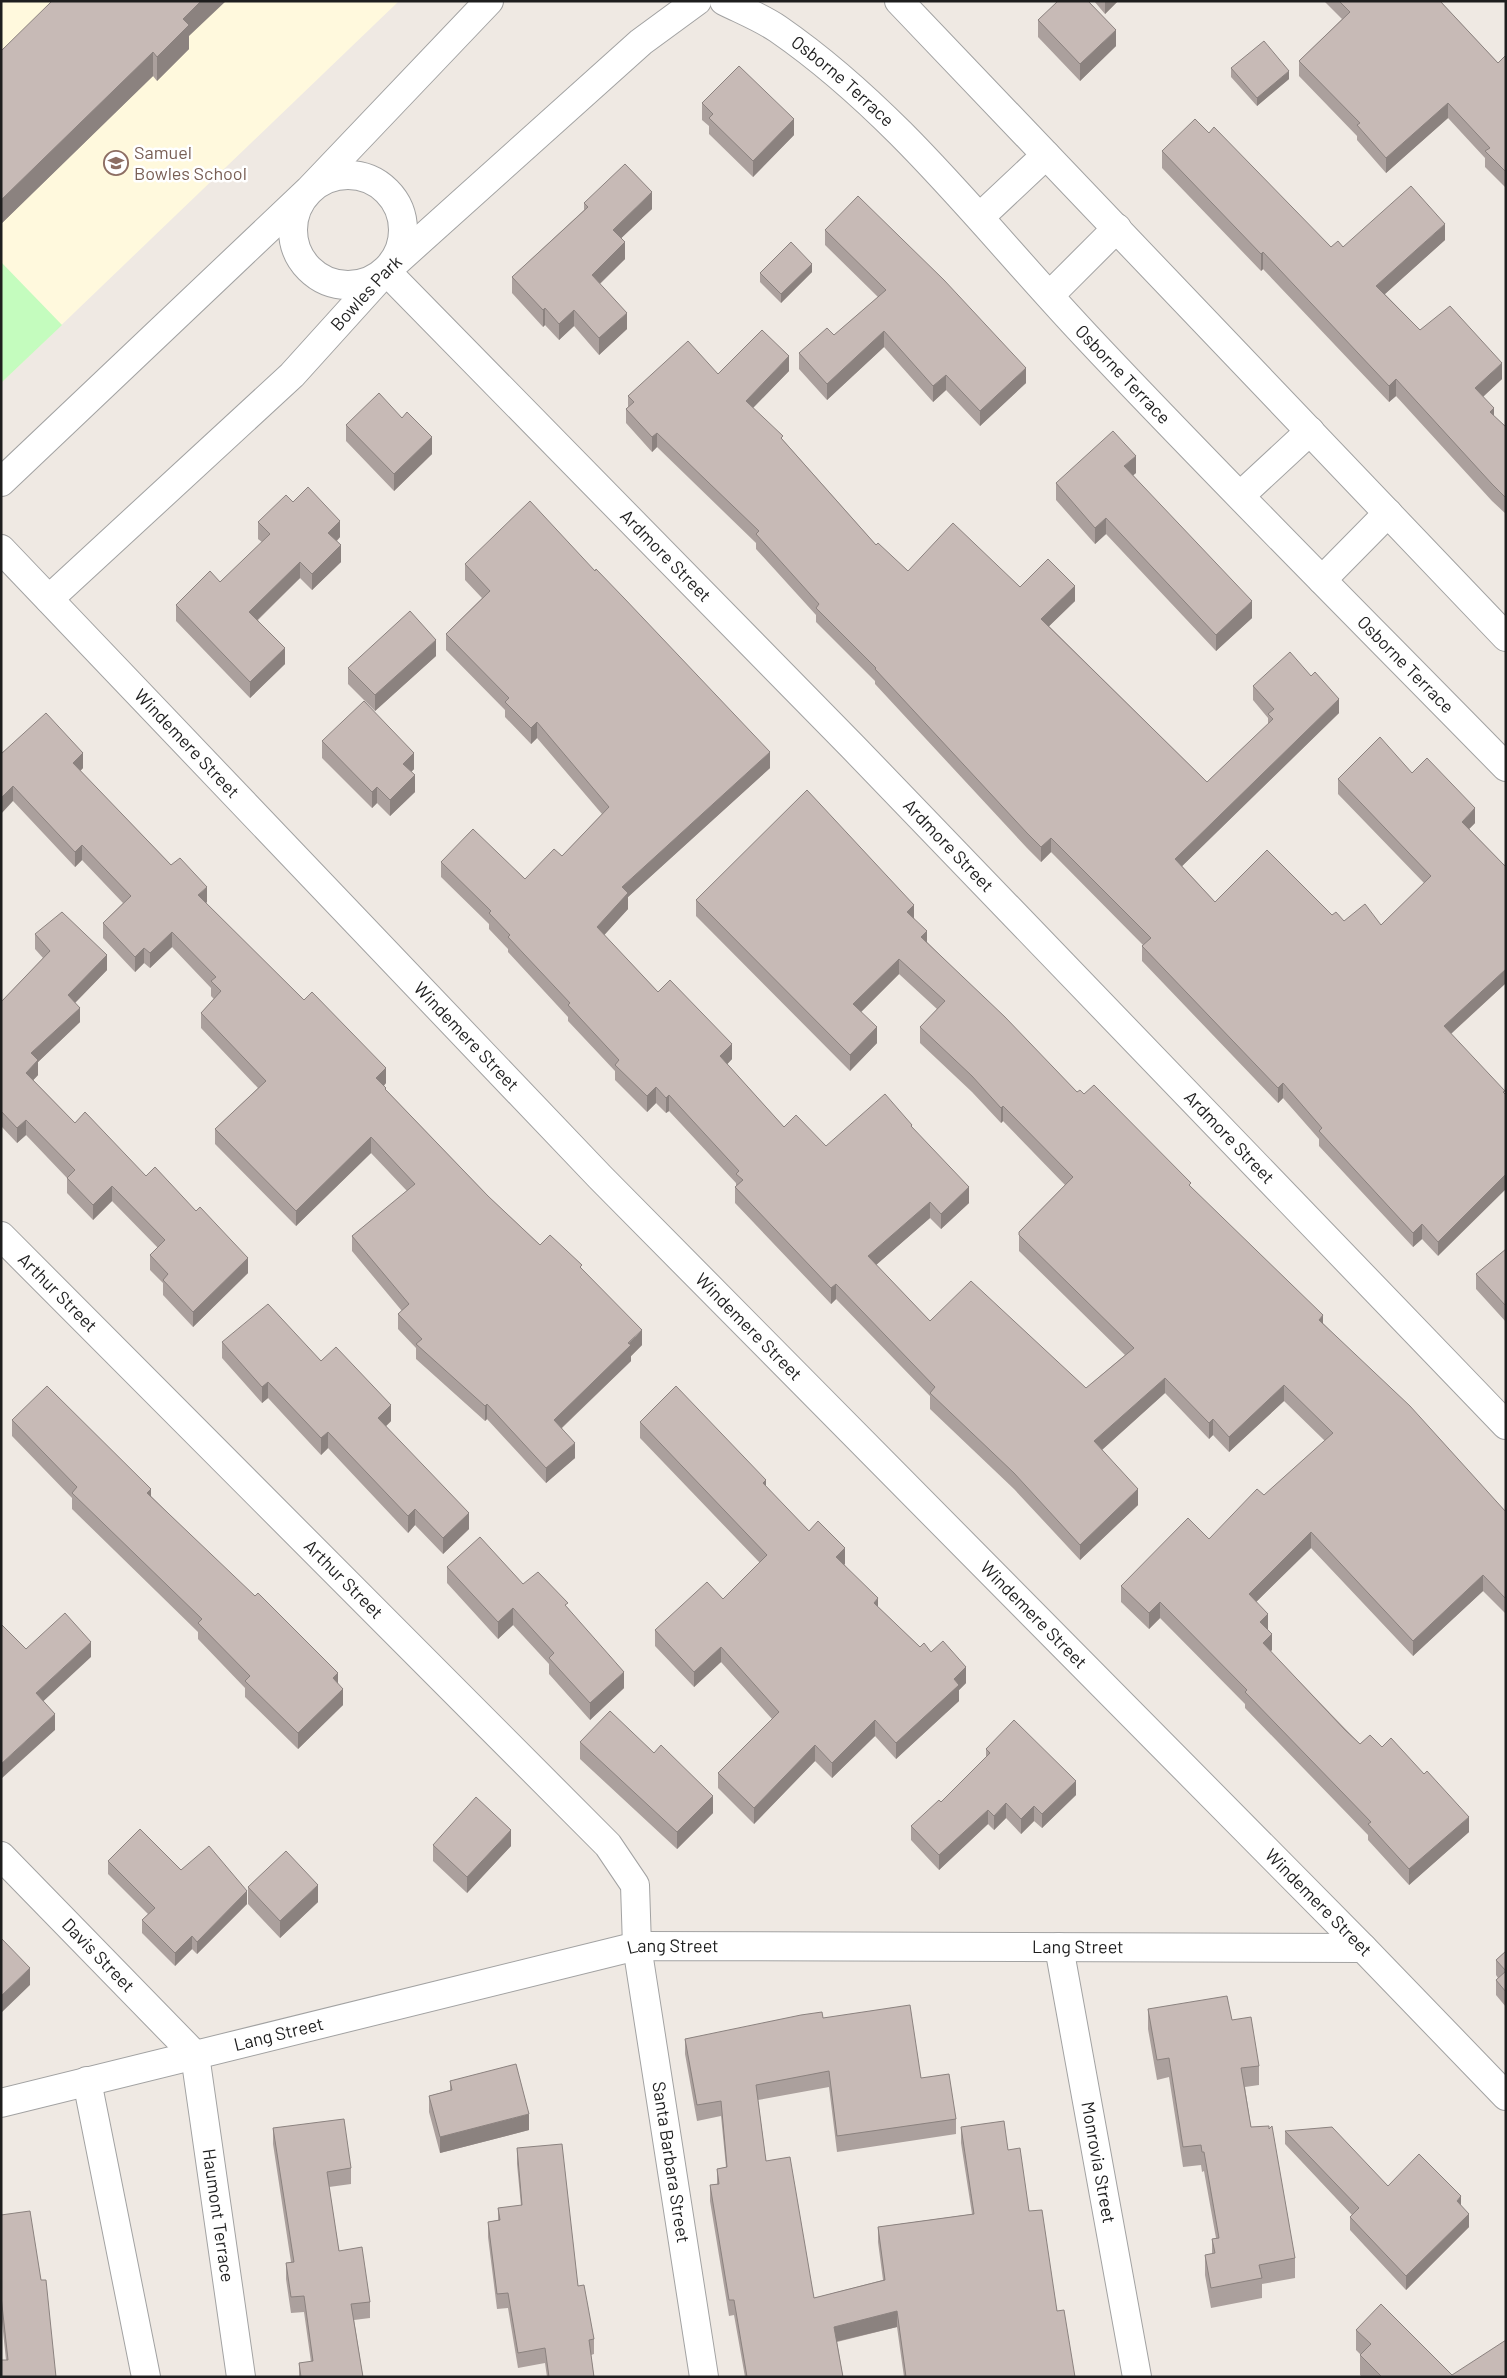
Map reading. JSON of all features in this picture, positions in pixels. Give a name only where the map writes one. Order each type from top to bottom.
[{"type":"street","points":[[1,482],[309,190],[489,1]]},
{"type":"street","name":"Bowles Park","points":[[49,599],[292,375],[386,271],[641,42],[697,1]]},
{"type":"street","name":"Osborne Terrace","points":[[724,1],[776,28],[849,86],[932,164],[1086,335],[1322,580],[1506,767]]},
{"type":"street","points":[[899,1],[1506,637]]},
{"type":"street","points":[[980,217],[1046,155]]},
{"type":"street","points":[[349,174],[371,180],[388,192],[400,210],[404,232],[399,253],[386,271],[364,284],[340,285],[317,276],[300,259],[292,235],[296,210],[309,190],[328,178],[349,174]]},
{"type":"street","points":[[1050,295],[1117,228]]},
{"type":"street","name":"Ardmore Street","points":[[386,271],[854,747],[1506,1425]]},
{"type":"street","points":[[1241,495],[1310,431]]},
{"type":"street","points":[[1322,580],[1388,513]]},
{"type":"street","name":"Windemere Street","points":[[1,549],[600,1177],[1363,1948],[1506,2096]]},
{"type":"street","name":"Arthur Street","points":[[1,1236],[608,1845],[635,1885],[637,1946]]},
{"type":"street","name":"Davis Street","points":[[1,1856],[195,2055]]},
{"type":"street","name":"Lang Street","points":[[1,2103],[637,1946],[1363,1948]]},
{"type":"street","name":"Santa Barbara Street","points":[[637,1946],[704,2377]]},
{"type":"street","name":"Monrovia Street","points":[[1059,1947],[1138,2377]]},
{"type":"street","name":"Haumont Terrace","points":[[195,2055],[241,2377]]},
{"type":"street","points":[[87,2082],[146,2377]]},
{"type":"shaded area","name":"Samuel Bowles School","points":[[1,1],[399,1],[1,383]]},
{"type":"green space","points":[[1,262],[62,325],[1,383]]},
{"type":"building","points":[[52,1],[201,1],[183,19],[189,25],[157,57],[153,52],[1,200],[1,51]]},
{"type":"building","points":[[1058,1],[1088,1],[1116,30],[1080,64],[1038,20]]},
{"type":"building","points":[[1339,1],[1440,1],[1498,63],[1506,55],[1506,172],[1485,151],[1490,148],[1448,103],[1386,158],[1357,125],[1360,123],[1299,61],[1350,12]]},
{"type":"building","points":[[1264,41],[1289,71],[1257,98],[1231,68]]},
{"type":"building","points":[[739,66],[794,119],[753,161],[709,118],[713,114],[702,103]]},
{"type":"building","points":[[1195,119],[1209,133],[1214,127],[1331,247],[1338,241],[1343,247],[1411,186],[1445,224],[1376,286],[1420,330],[1450,306],[1502,363],[1475,388],[1494,408],[1490,412],[1506,427],[1506,498],[1396,379],[1389,386],[1263,252],[1261,254],[1162,151]]},
{"type":"building","points":[[625,164],[652,192],[613,230],[625,242],[592,275],[627,313],[599,338],[574,310],[559,324],[512,277],[588,207],[584,203]]},
{"type":"building","points":[[858,196],[944,280],[1026,368],[980,411],[946,375],[933,386],[884,331],[827,384],[799,353],[827,328],[834,335],[886,290],[825,230]]},
{"type":"building","points":[[791,242],[812,264],[781,294],[760,273]]},
{"type":"building","points":[[762,330],[789,356],[746,401],[783,436],[781,438],[876,545],[878,543],[908,571],[953,523],[1020,587],[1048,559],[1075,586],[1041,619],[1207,782],[1273,719],[1268,714],[1274,709],[1253,686],[1290,652],[1311,676],[1315,672],[1339,699],[1175,859],[1215,902],[1267,850],[1332,915],[1336,912],[1344,921],[1365,904],[1381,925],[1431,876],[1338,779],[1380,737],[1412,773],[1427,758],[1475,808],[1462,822],[1506,867],[1506,969],[1444,1026],[1505,1091],[1503,1092],[1506,1095],[1506,1174],[1438,1242],[1422,1224],[1413,1233],[1319,1131],[1322,1128],[1283,1083],[1278,1088],[1142,946],[1151,938],[1051,838],[1041,847],[1027,833],[876,668],[816,608],[819,604],[756,534],[759,531],[657,433],[652,437],[626,409],[634,402],[628,396],[688,341],[718,374]]},
{"type":"building","points":[[379,393],[402,418],[407,412],[432,437],[394,474],[346,425]]},
{"type":"building","points":[[1113,431],[1136,456],[1124,466],[1252,601],[1216,635],[1106,518],[1095,528],[1056,483]]},
{"type":"building","points":[[308,487],[340,521],[328,533],[341,545],[312,574],[300,562],[249,612],[285,648],[250,682],[176,605],[210,571],[220,582],[270,534],[258,522],[286,495],[293,502]]},
{"type":"building","points":[[530,501],[770,752],[622,887],[628,893],[597,927],[658,992],[670,980],[732,1044],[720,1056],[784,1127],[796,1115],[826,1146],[885,1094],[911,1126],[969,1187],[941,1214],[930,1202],[868,1256],[930,1321],[971,1281],[1086,1388],[1134,1348],[1019,1235],[1019,1232],[1073,1177],[1003,1106],[1001,1108],[972,1076],[920,1027],[945,1001],[899,959],[853,1004],[877,1027],[850,1055],[696,900],[807,790],[914,905],[907,912],[927,931],[921,937],[1005,1017],[1077,1092],[1080,1090],[1084,1094],[1094,1085],[1191,1183],[1189,1185],[1323,1315],[1319,1320],[1410,1406],[1506,1512],[1506,1599],[1483,1575],[1413,1641],[1311,1532],[1249,1594],[1268,1614],[1260,1622],[1272,1634],[1263,1643],[1345,1730],[1360,1744],[1370,1735],[1382,1747],[1391,1738],[1424,1774],[1427,1771],[1469,1817],[1409,1869],[1368,1824],[1371,1822],[1245,1692],[1247,1690],[1160,1602],[1149,1613],[1121,1586],[1188,1518],[1209,1539],[1257,1489],[1264,1495],[1333,1433],[1284,1385],[1229,1437],[1213,1419],[1209,1423],[1165,1378],[1094,1441],[1138,1489],[1080,1545],[1014,1473],[930,1393],[935,1387],[836,1284],[831,1288],[735,1187],[743,1180],[736,1174],[739,1171],[669,1095],[666,1098],[656,1087],[647,1096],[615,1065],[619,1060],[568,1005],[570,1003],[508,937],[510,935],[489,913],[491,911],[441,862],[473,829],[525,879],[554,849],[562,856],[609,807],[537,722],[531,728],[505,702],[509,698],[446,634],[490,591],[465,564]]},
{"type":"building","points":[[410,611],[436,640],[375,695],[348,668]]},
{"type":"building","points":[[364,701],[414,753],[403,764],[415,775],[390,800],[377,787],[372,792],[322,741]]},
{"type":"building","points":[[46,713],[83,753],[73,763],[171,865],[180,858],[207,887],[198,895],[304,1000],[312,992],[386,1068],[376,1078],[488,1196],[540,1245],[550,1235],[582,1265],[580,1267],[642,1330],[628,1343],[631,1345],[554,1420],[575,1443],[546,1468],[487,1404],[485,1406],[416,1344],[422,1339],[398,1314],[409,1304],[352,1236],[415,1184],[371,1137],[296,1211],[215,1129],[266,1081],[201,1013],[221,991],[211,981],[216,977],[172,932],[150,953],[144,948],[135,957],[103,923],[131,896],[82,845],[75,852],[13,786],[1,798],[1,754]]},
{"type":"building","points":[[62,912],[107,955],[68,995],[80,1008],[31,1053],[38,1060],[26,1073],[75,1123],[85,1112],[146,1176],[155,1167],[196,1211],[200,1207],[248,1258],[193,1312],[163,1280],[168,1274],[150,1255],[165,1240],[112,1186],[93,1205],[67,1178],[75,1170],[26,1120],[17,1128],[1,1111],[1,1002],[50,951],[35,934]]},
{"type":"building","points":[[1506,1249],[1506,1306],[1476,1274]]},
{"type":"building","points":[[268,1304],[321,1361],[336,1347],[391,1405],[378,1418],[469,1513],[443,1538],[415,1509],[408,1516],[328,1432],[321,1438],[268,1382],[262,1387],[222,1342]]},
{"type":"building","points":[[47,1386],[151,1489],[147,1493],[255,1596],[258,1593],[338,1673],[333,1678],[343,1689],[298,1733],[245,1681],[250,1676],[198,1623],[202,1619],[72,1493],[77,1487],[12,1420]]},
{"type":"building","points":[[676,1386],[766,1480],[763,1483],[809,1531],[818,1521],[845,1548],[836,1557],[878,1598],[874,1603],[920,1647],[924,1643],[931,1652],[943,1641],[966,1667],[954,1679],[959,1685],[896,1743],[875,1720],[832,1763],[815,1745],[754,1808],[718,1773],[779,1712],[721,1647],[694,1672],[655,1630],[707,1582],[723,1599],[767,1555],[640,1422]]},
{"type":"building","points":[[480,1537],[523,1584],[538,1572],[568,1603],[565,1605],[624,1672],[590,1703],[549,1658],[554,1653],[513,1608],[498,1622],[447,1567]]},
{"type":"building","points":[[65,1613],[91,1642],[36,1693],[55,1714],[1,1764],[1,1624],[26,1649]]},
{"type":"building","points":[[610,1711],[654,1753],[661,1745],[713,1796],[677,1832],[580,1742]]},
{"type":"building","points":[[1014,1720],[1076,1781],[1042,1814],[1034,1806],[1021,1819],[1006,1803],[994,1816],[988,1810],[939,1855],[911,1826],[939,1800],[941,1802],[990,1753],[986,1749]]},
{"type":"building","points":[[476,1797],[511,1830],[467,1877],[433,1845]]},
{"type":"building","points":[[140,1829],[181,1870],[209,1846],[247,1891],[197,1942],[192,1936],[175,1953],[142,1920],[155,1908],[108,1861]]},
{"type":"building","points":[[286,1851],[318,1885],[280,1921],[248,1887]]},
{"type":"building","points":[[1,1938],[30,1968],[1,1996]]},
{"type":"building","points":[[1506,1951],[1506,1971],[1496,1960]]},
{"type":"building","points":[[1506,1971],[1506,1992],[1496,1980]]},
{"type":"building","points":[[1227,1996],[1232,2020],[1251,2017],[1259,2066],[1241,2068],[1251,2127],[1269,2126],[1269,2129],[1272,2126],[1295,2258],[1259,2265],[1262,2278],[1211,2288],[1205,2255],[1215,2253],[1212,2239],[1219,2238],[1204,2152],[1202,2152],[1201,2145],[1183,2147],[1169,2058],[1157,2060],[1148,2009]]},
{"type":"building","points":[[910,2005],[921,2078],[949,2074],[956,2119],[837,2136],[829,2071],[756,2085],[766,2161],[790,2157],[814,2298],[885,2280],[878,2227],[974,2214],[961,2127],[1004,2121],[1008,2150],[1020,2148],[1029,2211],[1042,2210],[1057,2311],[1064,2310],[1075,2377],[906,2377],[897,2311],[834,2327],[843,2377],[747,2377],[734,2300],[729,2300],[710,2185],[719,2184],[717,2169],[727,2167],[721,2101],[697,2105],[685,2039],[801,2015],[822,2012],[823,2018]]},
{"type":"building","points":[[516,2064],[529,2114],[440,2137],[429,2096],[452,2090],[450,2081]]},
{"type":"building","points":[[344,2119],[351,2168],[327,2172],[339,2251],[362,2247],[370,2302],[351,2304],[363,2377],[301,2377],[299,2363],[313,2361],[304,2296],[291,2297],[286,2263],[294,2262],[273,2128]]},
{"type":"building","points":[[1332,2127],[1388,2186],[1419,2154],[1461,2196],[1457,2201],[1469,2214],[1406,2276],[1350,2217],[1359,2208],[1285,2131]]},
{"type":"building","points":[[562,2144],[578,2286],[584,2285],[594,2339],[589,2340],[594,2377],[549,2377],[545,2348],[518,2353],[508,2293],[497,2294],[488,2222],[500,2220],[498,2208],[522,2205],[517,2148]]},
{"type":"building","points":[[30,2211],[41,2280],[46,2280],[56,2377],[1,2377],[1,2360],[8,2360],[1,2296],[1,2215]]},
{"type":"building","points":[[1381,2304],[1452,2375],[1506,2340],[1506,2377],[1382,2377],[1360,2355],[1371,2344],[1356,2330]]},
{"type":"place","name":"Samuel Bowles School","points":[[116,163]]}]
